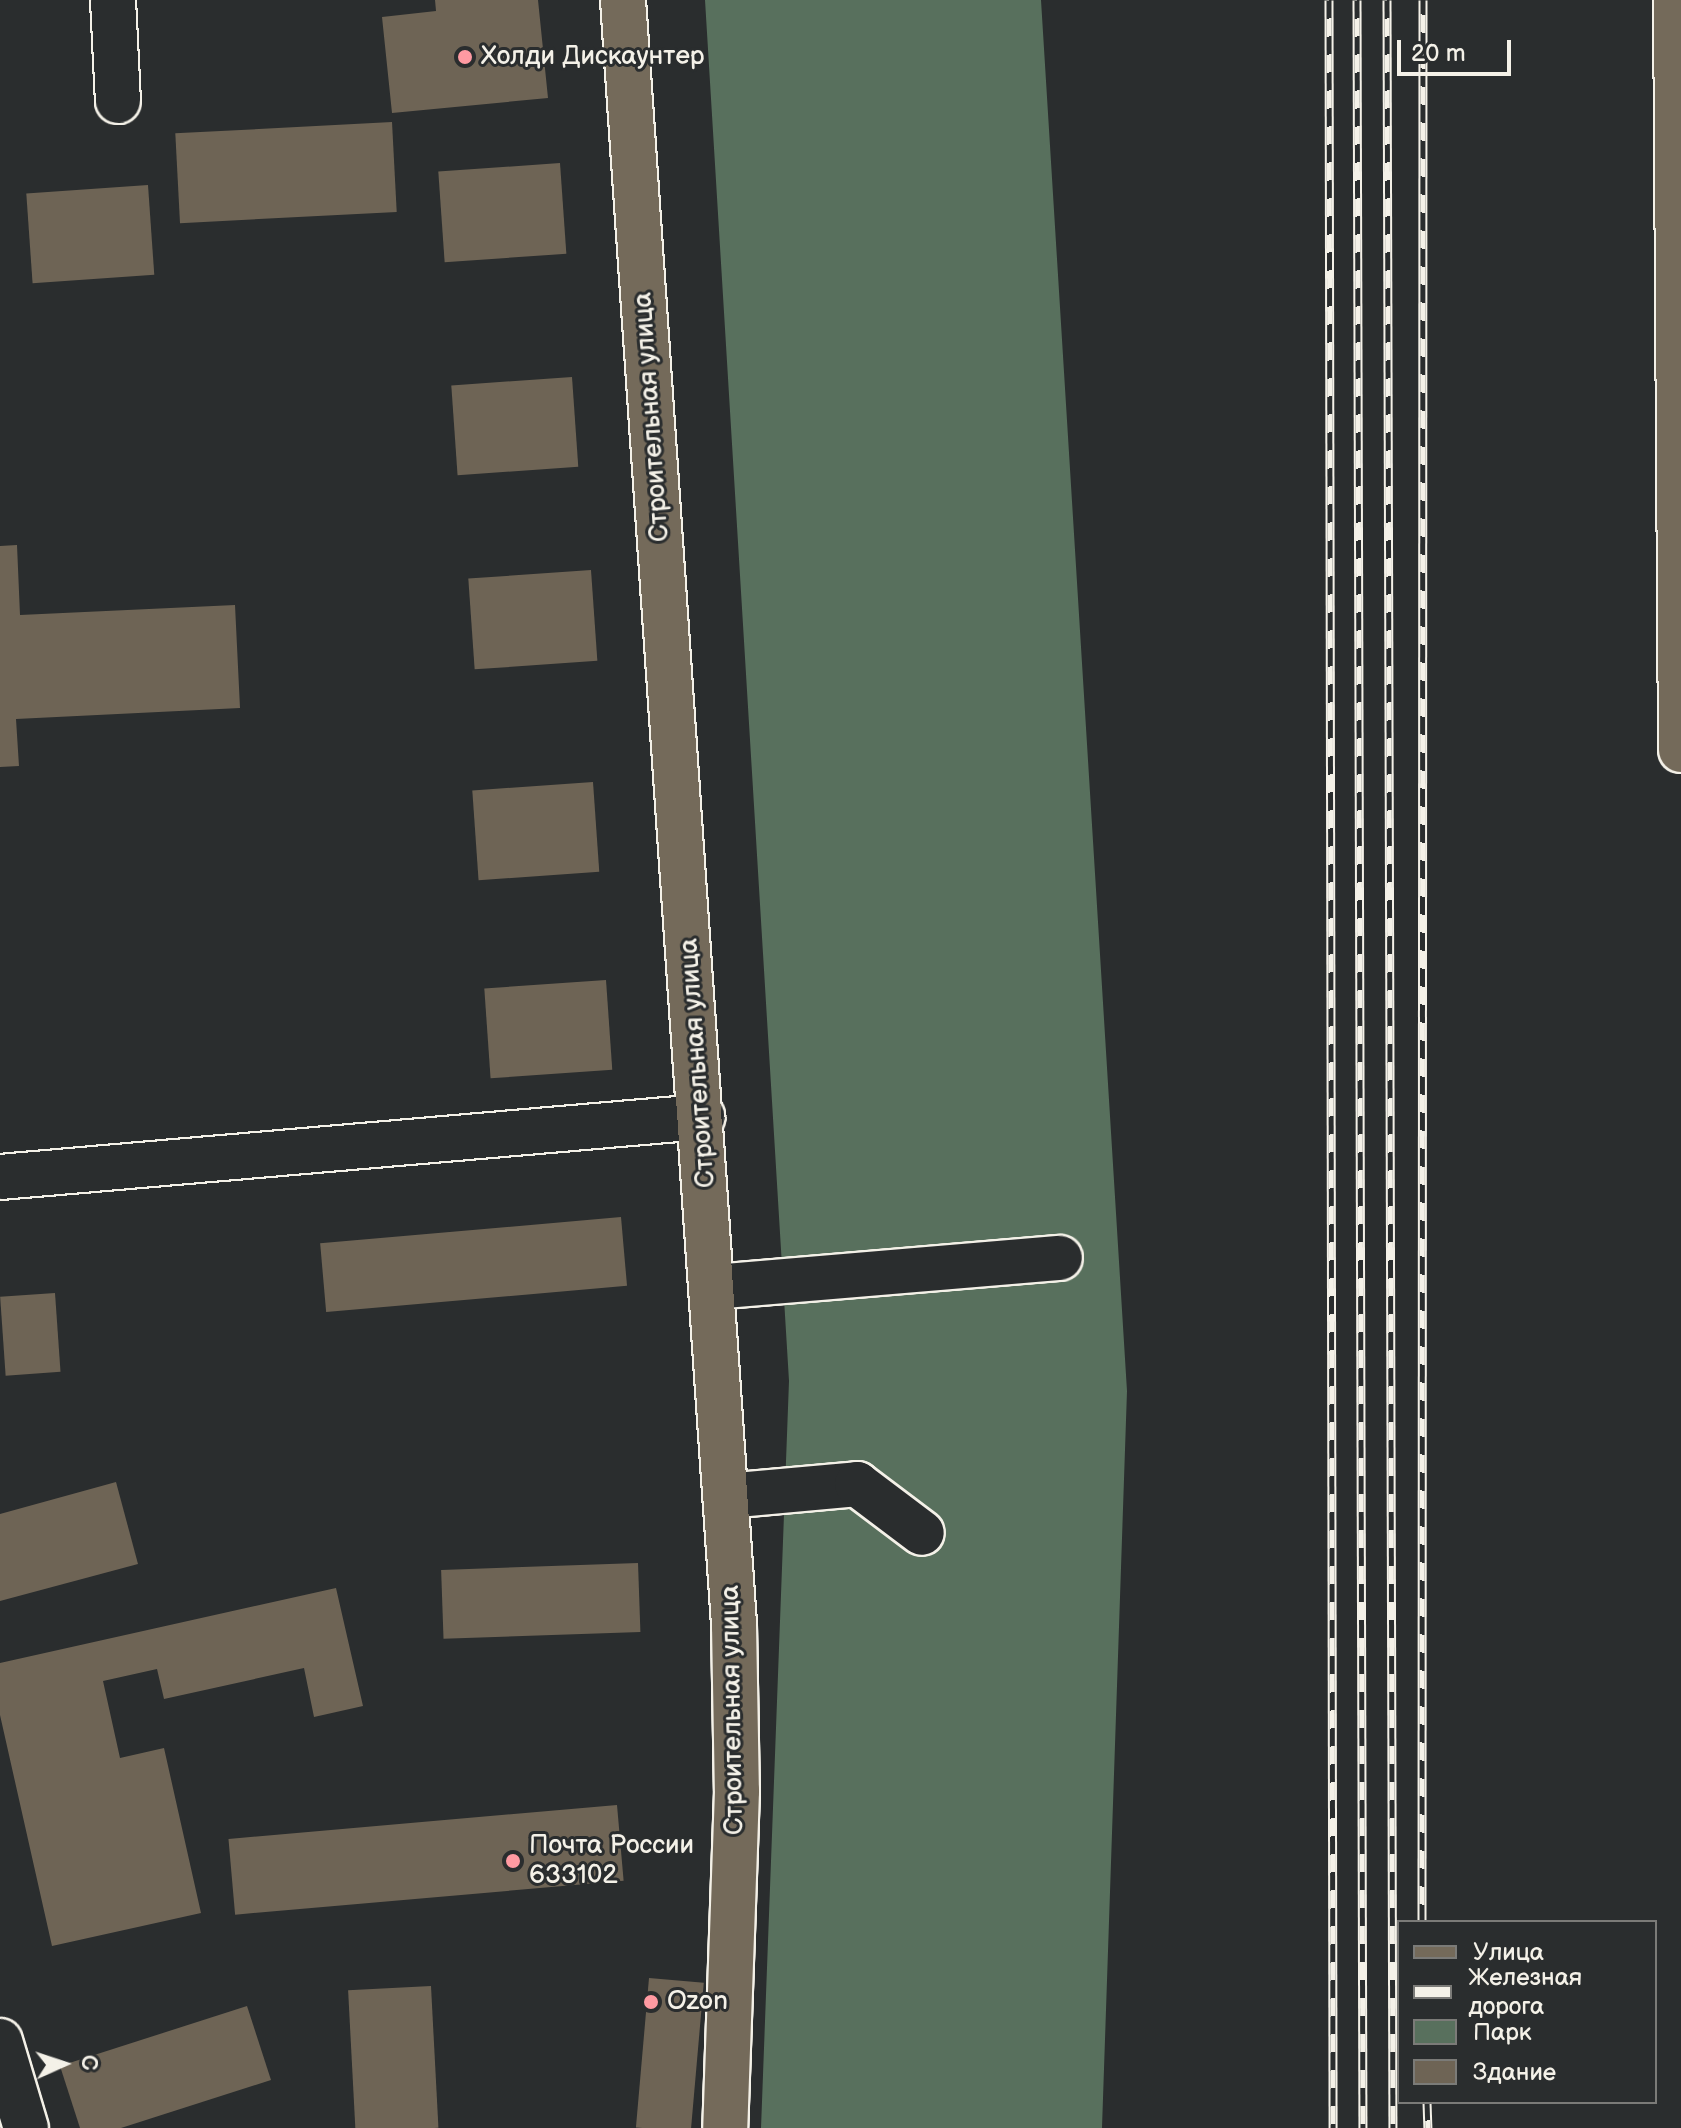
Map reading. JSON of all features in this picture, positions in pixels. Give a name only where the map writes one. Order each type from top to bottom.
[{"type":"main road","name":"Строительная улица","points":[[623,0],[726,1496],[737,1791],[725,2128]]},
{"type":"main road","points":[[1676,0],[1681,750]]},
{"type":"street","points":[[113,0],[118,101]]},
{"type":"street","points":[[0,1177],[702,1117]]},
{"type":"street","points":[[713,1287],[1060,1258]]},
{"type":"street","points":[[726,1496],[857,1484],[922,1533]]},
{"type":"street","points":[[0,2041],[26,2128]]},
{"type":"green space","points":[[705,0],[1041,0],[1127,1391],[1102,2128],[761,2128],[789,1381]]},
{"type":"building","name":"Холди Дискаунтер","points":[[435,0],[538,0],[548,98],[392,113],[382,17],[436,11]]},
{"type":"building","points":[[392,122],[397,212],[180,223],[175,133]]},
{"type":"building","points":[[560,163],[566,254],[445,262],[438,172]]},
{"type":"building","points":[[148,185],[154,275],[33,283],[26,194]]},
{"type":"building","points":[[572,377],[578,467],[458,475],[451,385]]},
{"type":"building","points":[[17,545],[20,615],[235,605],[240,708],[16,719],[19,766],[0,767],[0,546]]},
{"type":"building","points":[[591,570],[597,661],[475,669],[468,579]]},
{"type":"building","points":[[593,782],[599,872],[479,880],[472,790]]},
{"type":"building","points":[[606,980],[612,1070],[491,1078],[484,989]]},
{"type":"building","points":[[621,1217],[627,1286],[326,1312],[320,1243]]},
{"type":"building","points":[[55,1293],[61,1372],[6,1376],[0,1297]]},
{"type":"building","points":[[116,1482],[138,1564],[0,1601],[0,1514]]},
{"type":"building","points":[[638,1563],[640,1632],[444,1639],[441,1570]]},
{"type":"building","points":[[336,1588],[363,1706],[314,1717],[304,1668],[164,1699],[157,1669],[103,1681],[120,1758],[164,1748],[201,1913],[52,1946],[0,1715],[0,1663]]},
{"type":"building","points":[[617,1805],[624,1881],[235,1915],[228,1839]]},
{"type":"building","points":[[649,1978],[704,1983],[691,2128],[636,2127]]},
{"type":"building","points":[[431,1986],[438,2128],[355,2128],[348,1990]]},
{"type":"building","points":[[247,2006],[271,2080],[121,2128],[80,2128],[60,2066]]},
{"type":"railway","points":[[1329,0],[1333,2128]]},
{"type":"railway","points":[[1357,0],[1363,2128]]},
{"type":"railway","points":[[1387,0],[1393,2128]]},
{"type":"railway","points":[[1422,1920],[1423,0]]},
{"type":"railway","points":[[1427,2104],[1428,2128]]},
{"type":"place","name":"Холди Дискаунтер","points":[[465,57]]},
{"type":"place","name":"Почта России 633102","points":[[513,1861]]},
{"type":"place","name":"Ozon","points":[[651,2002]]}]
